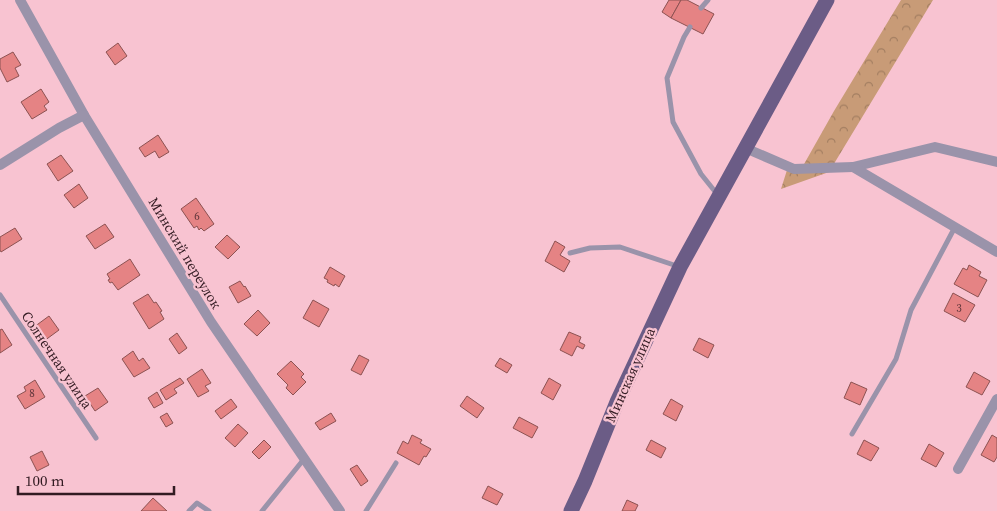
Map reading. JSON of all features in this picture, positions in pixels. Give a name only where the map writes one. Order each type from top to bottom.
[{"type":"main road","name":"Минская улица","points":[[571,511],[617,402],[680,267],[825,1]]},
{"type":"street","name":"Минский переулок","points":[[20,0],[84,115],[211,322],[340,511]]},
{"type":"street","points":[[0,165],[84,115]]},
{"type":"street","points":[[745,148],[794,169],[853,167],[935,147],[997,162]]},
{"type":"street","points":[[853,167],[997,252]]},
{"type":"street","points":[[958,469],[997,399]]},
{"type":"lane","points":[[701,8],[708,0]]},
{"type":"lane","points":[[690,28],[684,37],[667,78],[673,122],[701,174],[718,196]]},
{"type":"lane","points":[[852,434],[896,359],[912,310],[955,227]]},
{"type":"lane","points":[[570,253],[590,248],[620,246],[680,267]]},
{"type":"lane","name":"Солнечная улица","points":[[0,294],[96,438]]},
{"type":"lane","points":[[262,511],[304,458]]},
{"type":"lane","points":[[366,511],[396,463]]},
{"type":"lane","points":[[189,511],[197,503],[209,511]]},
{"type":"green space","points":[[901,0],[933,0],[829,172],[781,189],[787,170],[799,173]]},
{"type":"building","points":[[669,0],[681,0],[671,18],[662,12]]},
{"type":"building","points":[[681,0],[687,0],[714,14],[703,34],[671,18]]},
{"type":"building","points":[[118,43],[127,56],[115,65],[106,52]]},
{"type":"building","points":[[13,52],[21,65],[15,68],[19,76],[7,82],[0,68],[0,59]]},
{"type":"building","points":[[41,89],[49,102],[44,106],[47,110],[32,119],[21,102]]},
{"type":"building","points":[[158,135],[169,152],[159,158],[155,151],[145,157],[139,148]]},
{"type":"building","points":[[61,155],[73,171],[58,181],[47,164]]},
{"type":"building","points":[[79,184],[88,198],[74,208],[64,195]]},
{"type":"building","points":[[196,198],[214,224],[204,231],[201,228],[199,230],[197,226],[194,228],[181,209]]},
{"type":"building","points":[[105,224],[114,237],[95,249],[86,236]]},
{"type":"building","points":[[15,228],[22,239],[1,252],[0,237]]},
{"type":"building","points":[[227,235],[240,247],[228,259],[215,247]]},
{"type":"building","points":[[555,241],[565,247],[560,255],[570,261],[564,272],[545,261]]},
{"type":"building","points":[[130,259],[140,275],[118,290],[112,282],[110,283],[107,274]]},
{"type":"building","points":[[969,265],[981,272],[979,276],[987,280],[978,297],[954,284],[963,268],[967,270]]},
{"type":"building","points":[[330,267],[345,276],[339,287],[327,282],[328,280],[324,278]]},
{"type":"building","points":[[240,281],[251,296],[238,303],[229,287]]},
{"type":"building","points":[[953,293],[975,305],[965,322],[944,311]]},
{"type":"building","points":[[148,294],[162,311],[160,312],[164,319],[149,329],[133,303]]},
{"type":"building","points":[[313,300],[329,309],[319,327],[303,318]]},
{"type":"building","points":[[258,310],[270,323],[257,336],[244,324]]},
{"type":"building","points":[[49,316],[59,330],[44,341],[34,327]]},
{"type":"building","points":[[2,329],[12,345],[0,353],[0,330]]},
{"type":"building","points":[[569,332],[581,337],[579,342],[585,345],[583,349],[577,346],[572,356],[560,350]]},
{"type":"building","points":[[177,333],[187,348],[179,354],[169,339]]},
{"type":"building","points":[[699,338],[714,345],[708,358],[693,350]]},
{"type":"building","points":[[133,351],[139,361],[143,358],[150,368],[134,377],[122,359]]},
{"type":"building","points":[[359,355],[369,360],[361,375],[351,370]]},
{"type":"building","points":[[500,358],[512,365],[507,373],[495,366]]},
{"type":"building","points":[[291,361],[304,374],[301,377],[306,382],[293,395],[286,388],[288,385],[277,374]]},
{"type":"building","points":[[202,369],[211,383],[205,386],[209,391],[198,397],[187,379]]},
{"type":"building","points":[[974,372],[990,381],[982,395],[966,387]]},
{"type":"building","points":[[180,378],[184,383],[174,389],[177,393],[166,400],[160,390]]},
{"type":"building","points":[[549,378],[561,385],[553,400],[541,393]]},
{"type":"building","points":[[35,380],[45,397],[25,409],[17,396],[26,391],[24,387]]},
{"type":"building","points":[[851,382],[867,389],[860,405],[844,398]]},
{"type":"building","points":[[98,388],[108,402],[95,411],[85,396]]},
{"type":"building","points":[[157,392],[163,403],[154,408],[148,398]]},
{"type":"building","points":[[467,396],[484,408],[477,418],[460,406]]},
{"type":"building","points":[[231,399],[237,407],[221,419],[215,411]]},
{"type":"building","points":[[671,399],[683,406],[676,421],[663,414]]},
{"type":"building","points":[[167,413],[173,423],[166,427],[160,417]]},
{"type":"building","points":[[331,413],[336,421],[320,430],[315,423]]},
{"type":"building","points":[[519,417],[538,427],[532,438],[513,428]]},
{"type":"building","points":[[238,424],[248,433],[235,447],[225,438]]},
{"type":"building","points":[[412,435],[422,440],[420,443],[431,449],[419,465],[397,453],[403,441],[408,444]]},
{"type":"building","points":[[992,435],[997,438],[997,457],[994,462],[981,455]]},
{"type":"building","points":[[264,440],[271,447],[259,459],[252,452]]},
{"type":"building","points":[[651,440],[666,448],[661,458],[646,450]]},
{"type":"building","points":[[864,440],[879,448],[871,461],[857,454]]},
{"type":"building","points":[[929,444],[944,453],[936,467],[921,459]]},
{"type":"building","points":[[42,451],[49,465],[37,471],[30,457]]},
{"type":"building","points":[[357,465],[368,481],[361,486],[350,469]]},
{"type":"building","points":[[488,486],[503,494],[497,505],[482,498]]},
{"type":"building","points":[[153,498],[167,511],[141,511]]},
{"type":"building","points":[[627,500],[638,505],[635,511],[622,511]]}]
